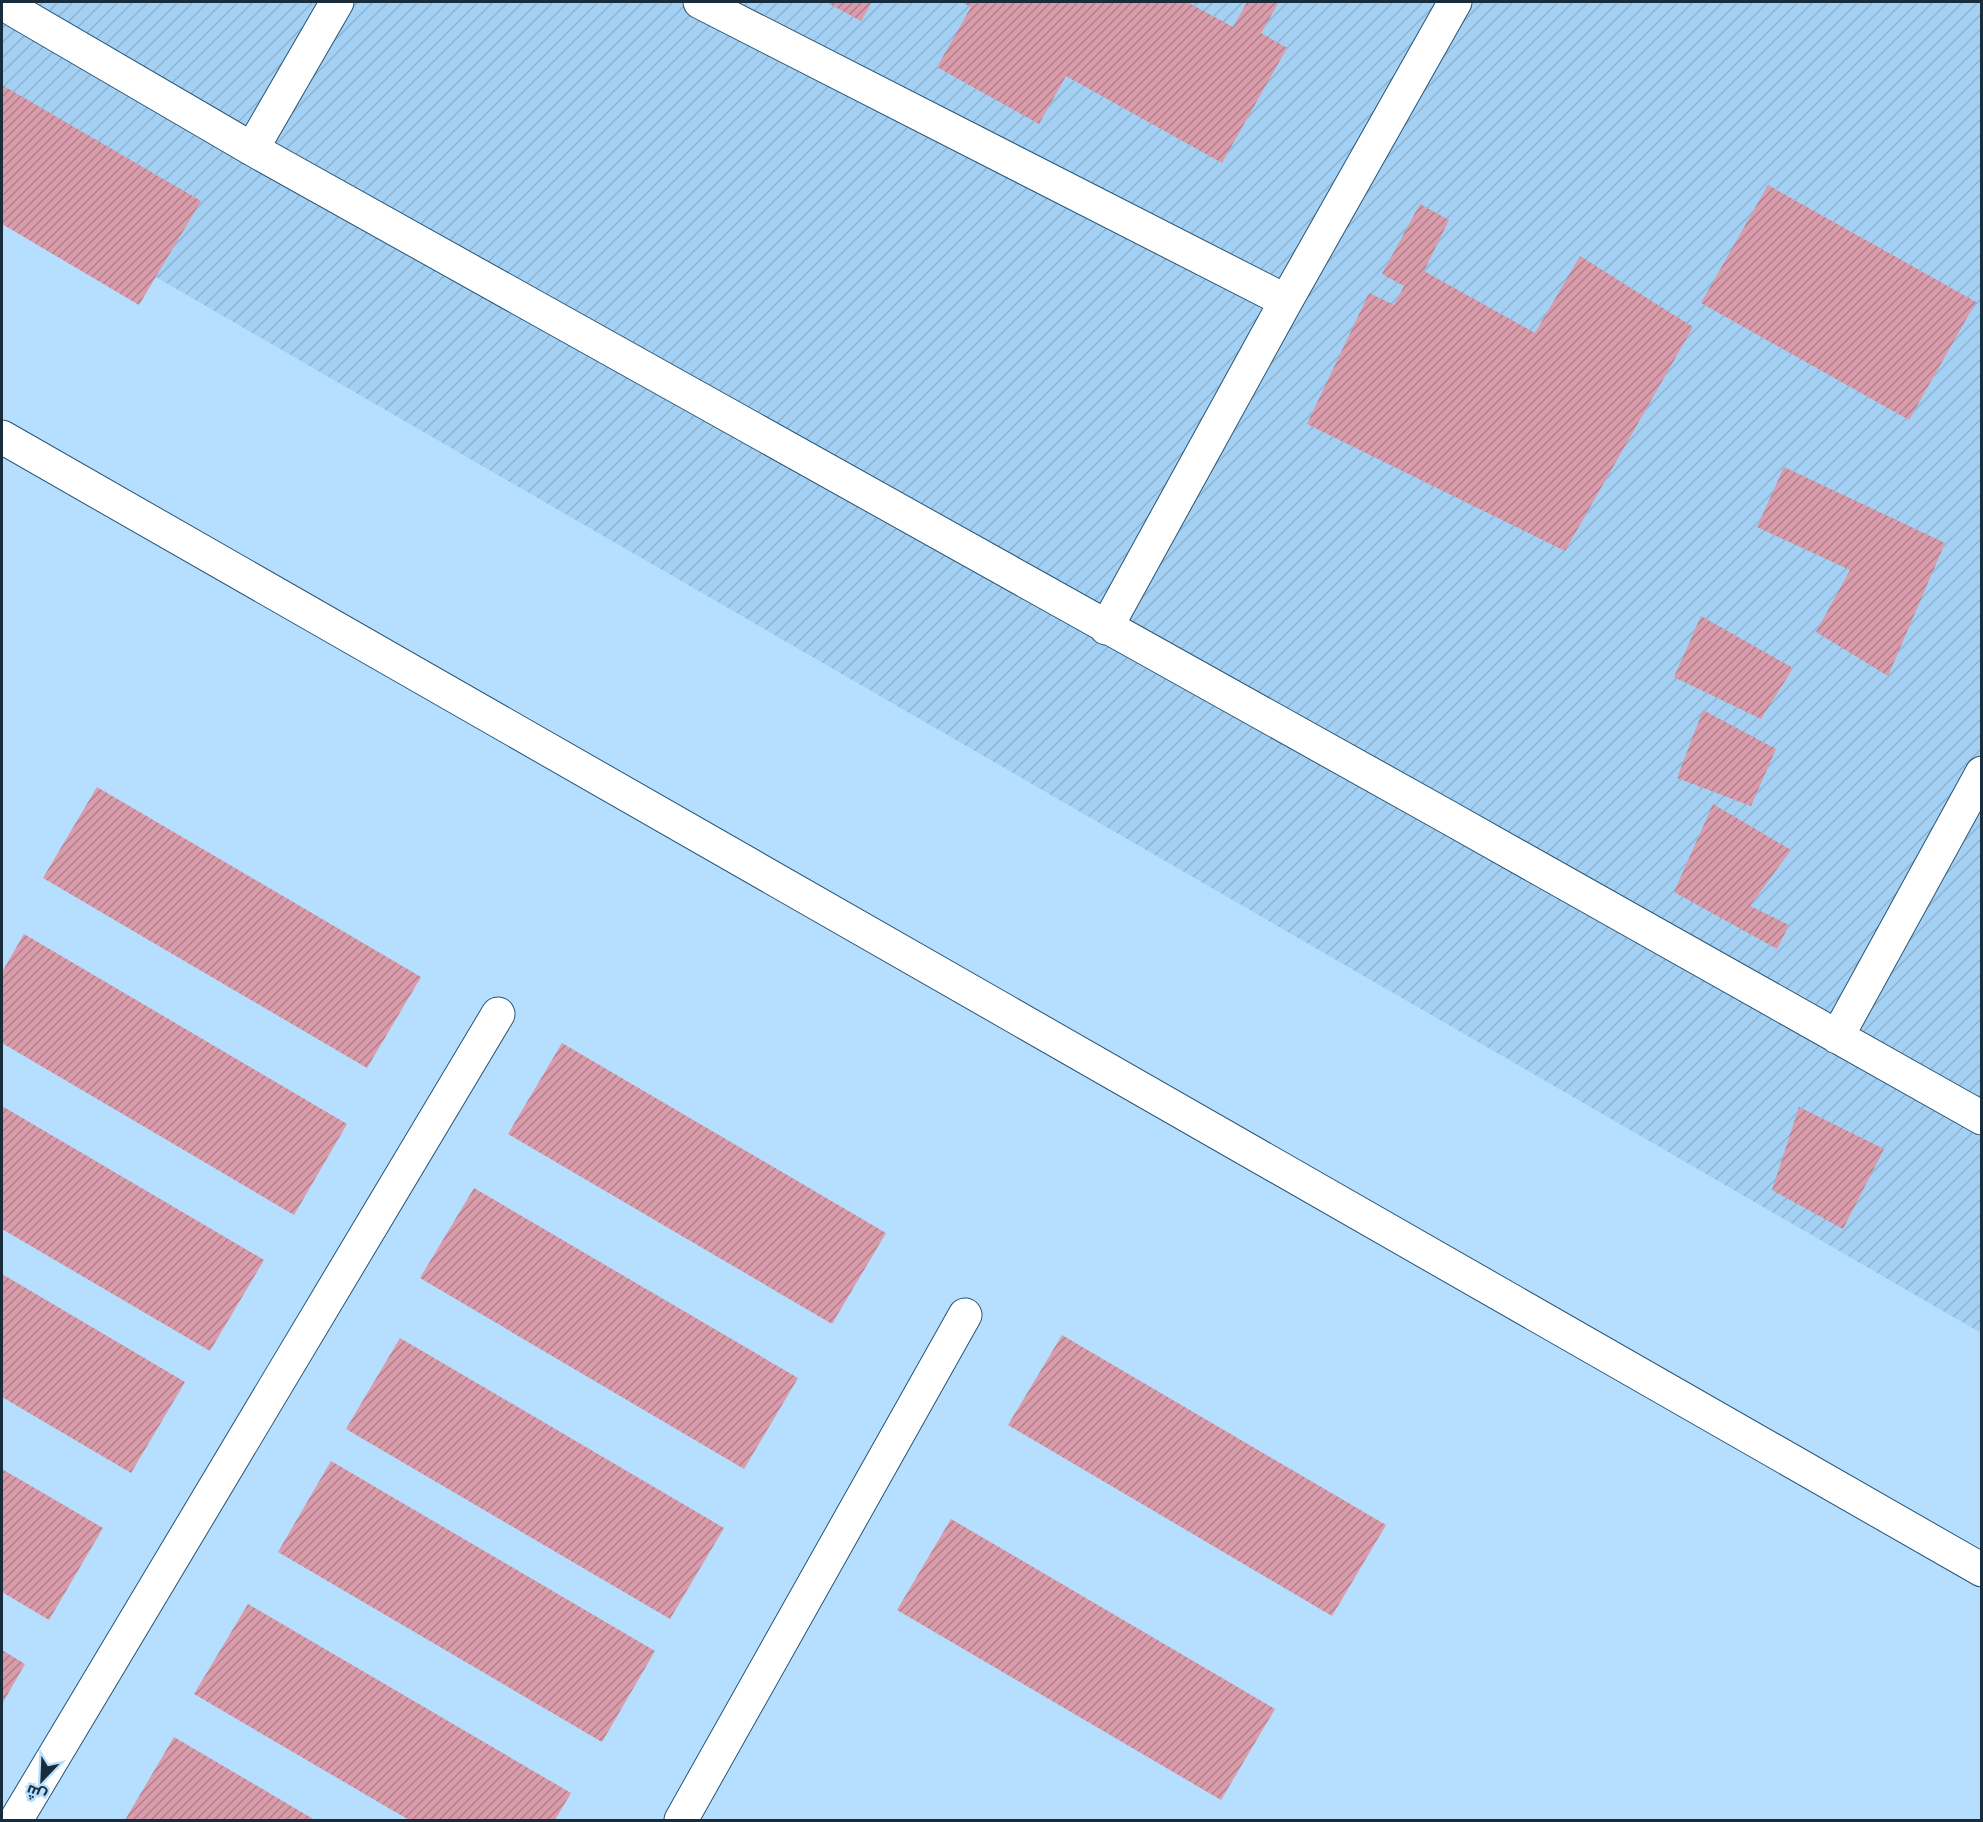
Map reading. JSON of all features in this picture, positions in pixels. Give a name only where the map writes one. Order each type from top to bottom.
[{"type":"street","points":[[252,149],[337,2]]},
{"type":"street","points":[[700,2],[1286,301]]},
{"type":"street","points":[[2,3],[252,149],[1982,1118]]},
{"type":"street","points":[[1106,627],[1451,3]]},
{"type":"street","points":[[2,437],[1982,1570]]},
{"type":"street","points":[[1837,1037],[1982,773]]},
{"type":"street","points":[[16,1821],[498,1014]]},
{"type":"street","points":[[681,1821],[966,1315]]},
{"type":"shaded area","points":[[2,2],[1981,2],[1981,1333],[2,188]]},
{"type":"building","points":[[826,2],[872,2],[861,21]]},
{"type":"building","points":[[961,2],[1187,2],[1233,27],[1247,2],[1279,2],[1261,33],[1287,48],[1222,163],[1066,76],[1039,124],[937,67],[971,7]]},
{"type":"building","points":[[2,85],[201,201],[139,305],[2,224]]},
{"type":"building","points":[[1768,185],[1976,302],[1909,420],[1701,303]]},
{"type":"building","points":[[1420,204],[1449,220],[1424,271],[1535,333],[1580,256],[1693,327],[1565,551],[1307,424],[1369,293],[1394,305],[1404,286],[1382,274]]},
{"type":"building","points":[[1784,467],[1945,543],[1888,676],[1816,632],[1850,570],[1757,527]]},
{"type":"building","points":[[1701,616],[1793,668],[1761,719],[1674,677]]},
{"type":"building","points":[[1703,710],[1776,749],[1751,806],[1677,778]]},
{"type":"building","points":[[97,787],[421,977],[367,1068],[43,878]]},
{"type":"building","points":[[1713,804],[1791,850],[1750,906],[1789,925],[1777,949],[1674,892]]},
{"type":"building","points":[[24,934],[347,1124],[294,1215],[2,1043],[2,972]]},
{"type":"building","points":[[562,1043],[886,1233],[832,1324],[508,1134]]},
{"type":"building","points":[[2,1106],[264,1260],[210,1351],[2,1229]]},
{"type":"building","points":[[1799,1107],[1884,1149],[1843,1229],[1772,1190]]},
{"type":"building","points":[[474,1188],[798,1378],[744,1469],[420,1278]]},
{"type":"building","points":[[2,1274],[185,1382],[131,1473],[2,1397]]},
{"type":"building","points":[[1062,1335],[1386,1525],[1332,1616],[1008,1425]]},
{"type":"building","points":[[400,1338],[724,1528],[670,1619],[346,1429]]},
{"type":"building","points":[[331,1461],[655,1651],[602,1742],[278,1552]]},
{"type":"building","points":[[2,1469],[103,1528],[49,1620],[2,1592]]},
{"type":"building","points":[[951,1519],[1275,1709],[1221,1800],[897,1610]]},
{"type":"building","points":[[248,1604],[571,1793],[555,1820],[409,1820],[194,1694]]},
{"type":"building","points":[[2,1650],[25,1664],[2,1704]]},
{"type":"building","points":[[174,1737],[315,1820],[125,1820]]}]
